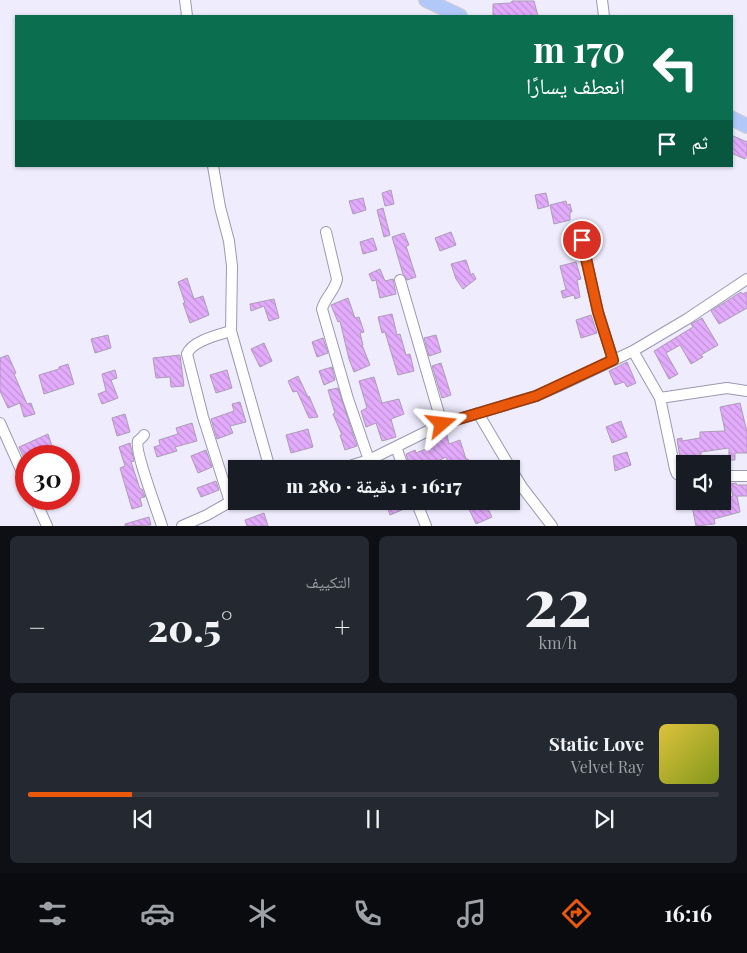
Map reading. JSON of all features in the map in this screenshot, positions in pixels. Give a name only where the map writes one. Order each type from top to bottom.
[{"type":"highway","points":[[426,0],[458,15]]},
{"type":"highway","points":[[733,119],[747,126]]},
{"type":"street","points":[[185,0],[187,15]]},
{"type":"street","points":[[602,0],[604,15]]},
{"type":"street","points":[[213,167],[232,266],[231,331],[267,460]]},
{"type":"street","points":[[326,232],[338,279],[324,302],[322,309],[348,399],[369,460],[442,424],[536,396],[613,360],[687,319],[747,278]]},
{"type":"street","points":[[582,240],[598,312],[613,360]]},
{"type":"street","points":[[400,280],[442,424]]},
{"type":"street","points":[[228,486],[203,417],[187,354],[192,347],[209,337],[231,331]]},
{"type":"street","points":[[633,350],[660,398],[676,472]]},
{"type":"street","points":[[660,398],[690,392],[727,388],[747,391]]},
{"type":"street","points":[[478,413],[506,460]]},
{"type":"street","points":[[0,423],[15,456]]},
{"type":"street","points":[[144,435],[138,440],[137,446],[162,526]]},
{"type":"street","points":[[396,447],[401,460]]},
{"type":"street","points":[[731,476],[747,476]]},
{"type":"street","points":[[520,484],[552,526]]},
{"type":"street","points":[[182,526],[228,503]]},
{"type":"street","points":[[40,510],[47,526]]},
{"type":"street","points":[[420,510],[426,526]]},
{"type":"building","points":[[512,1],[534,1],[538,15],[493,15],[493,4],[511,3]]},
{"type":"building","points":[[733,136],[747,142],[747,155],[745,159],[733,154]]},
{"type":"building","points":[[391,190],[394,204],[385,206],[382,193]]},
{"type":"building","points":[[546,193],[549,206],[538,209],[535,195]]},
{"type":"building","points":[[363,198],[366,210],[353,214],[349,201]]},
{"type":"building","points":[[566,201],[567,205],[570,204],[572,212],[570,212],[570,220],[554,224],[550,205]]},
{"type":"building","points":[[383,208],[390,235],[384,237],[377,210]]},
{"type":"building","points":[[451,232],[456,245],[440,251],[435,238]]},
{"type":"building","points":[[404,233],[409,245],[406,246],[416,277],[407,280],[403,274],[392,237]]},
{"type":"building","points":[[373,238],[377,250],[363,254],[360,242]]},
{"type":"building","points":[[466,260],[471,275],[473,273],[476,279],[463,289],[456,279],[451,264]]},
{"type":"building","points":[[576,262],[581,279],[577,280],[580,297],[575,299],[574,295],[563,298],[561,291],[566,290],[560,266]]},
{"type":"building","points":[[380,269],[385,281],[393,279],[396,294],[380,298],[376,280],[372,281],[369,274]]},
{"type":"building","points":[[187,278],[194,299],[203,296],[209,315],[190,323],[178,282]]},
{"type":"building","points":[[741,292],[742,294],[747,292],[747,308],[719,324],[711,311]]},
{"type":"building","points":[[348,298],[355,318],[359,317],[364,332],[360,333],[362,345],[370,365],[354,372],[340,321],[338,322],[331,305]]},
{"type":"building","points":[[274,299],[279,318],[269,321],[264,306],[251,311],[250,304]]},
{"type":"building","points":[[392,314],[397,335],[400,334],[406,355],[410,354],[414,371],[398,375],[385,332],[382,333],[378,317]]},
{"type":"building","points":[[591,315],[597,333],[581,338],[576,320]]},
{"type":"building","points":[[702,318],[718,345],[701,355],[703,357],[691,364],[680,345],[666,353],[678,374],[669,379],[654,351],[693,327],[691,324]]},
{"type":"building","points":[[108,335],[111,348],[95,353],[91,339]]},
{"type":"building","points":[[436,335],[441,352],[429,356],[424,338]]},
{"type":"building","points":[[323,338],[328,353],[317,357],[312,342]]},
{"type":"building","points":[[264,343],[272,361],[260,367],[251,349]]},
{"type":"building","points":[[8,355],[27,404],[31,403],[35,414],[24,417],[20,403],[8,408],[0,391],[0,358]]},
{"type":"building","points":[[180,355],[184,386],[171,387],[170,377],[156,378],[153,358]]},
{"type":"building","points":[[627,362],[636,383],[627,387],[624,382],[615,385],[609,371]]},
{"type":"building","points":[[441,363],[451,395],[442,398],[432,366]]},
{"type":"building","points":[[68,364],[74,384],[44,394],[39,375]]},
{"type":"building","points":[[332,367],[335,380],[324,385],[319,371]]},
{"type":"building","points":[[115,370],[117,378],[111,380],[118,398],[102,404],[98,394],[106,391],[102,374]]},
{"type":"building","points":[[227,370],[232,388],[216,393],[210,375]]},
{"type":"building","points":[[298,376],[318,417],[309,418],[297,391],[293,392],[288,381]]},
{"type":"building","points":[[374,377],[382,403],[399,399],[404,414],[391,419],[396,437],[382,441],[376,423],[366,427],[361,411],[367,408],[359,381]]},
{"type":"building","points":[[338,388],[357,446],[345,450],[340,435],[342,435],[333,414],[335,413],[328,390]]},
{"type":"building","points":[[240,402],[246,422],[230,426],[233,433],[217,439],[211,419],[234,411],[232,404]]},
{"type":"building","points":[[740,403],[747,428],[747,453],[735,453],[735,460],[731,460],[729,448],[701,452],[701,455],[680,455],[677,439],[682,438],[682,441],[700,438],[700,432],[725,431],[720,407]]},
{"type":"building","points":[[125,414],[130,432],[117,436],[112,418]]},
{"type":"building","points":[[621,421],[627,437],[612,443],[606,427]]},
{"type":"building","points":[[192,423],[197,441],[175,447],[177,451],[157,457],[154,447],[160,445],[159,440],[178,434],[176,428]]},
{"type":"building","points":[[308,429],[313,447],[291,453],[286,435]]},
{"type":"building","points":[[48,434],[52,445],[23,445]]},
{"type":"building","points":[[447,435],[449,444],[460,440],[466,459],[468,460],[447,460],[446,457],[440,460],[408,460],[406,454],[415,450],[416,453],[428,448],[426,445]]},
{"type":"building","points":[[130,443],[134,461],[131,462],[140,489],[142,489],[145,497],[140,498],[142,506],[132,509],[120,468],[125,466],[119,447]]},
{"type":"building","points":[[206,450],[212,467],[198,473],[191,456]]},
{"type":"building","points":[[627,452],[631,465],[615,471],[613,456]]},
{"type":"building","points":[[216,481],[219,490],[201,497],[197,488]]},
{"type":"building","points":[[731,484],[747,485],[747,496],[737,496],[740,512],[714,519],[715,524],[696,526],[693,510],[731,510],[731,496],[733,496]]},
{"type":"building","points":[[388,510],[402,510],[390,515]]},
{"type":"building","points":[[469,510],[488,510],[492,517],[476,524]]},
{"type":"building","points":[[264,513],[268,526],[247,526],[245,520]]},
{"type":"building","points":[[149,517],[151,525],[125,526],[125,524]]},
{"type":"route","points":[[442,424],[536,396],[613,360],[598,312],[582,240]]}]
